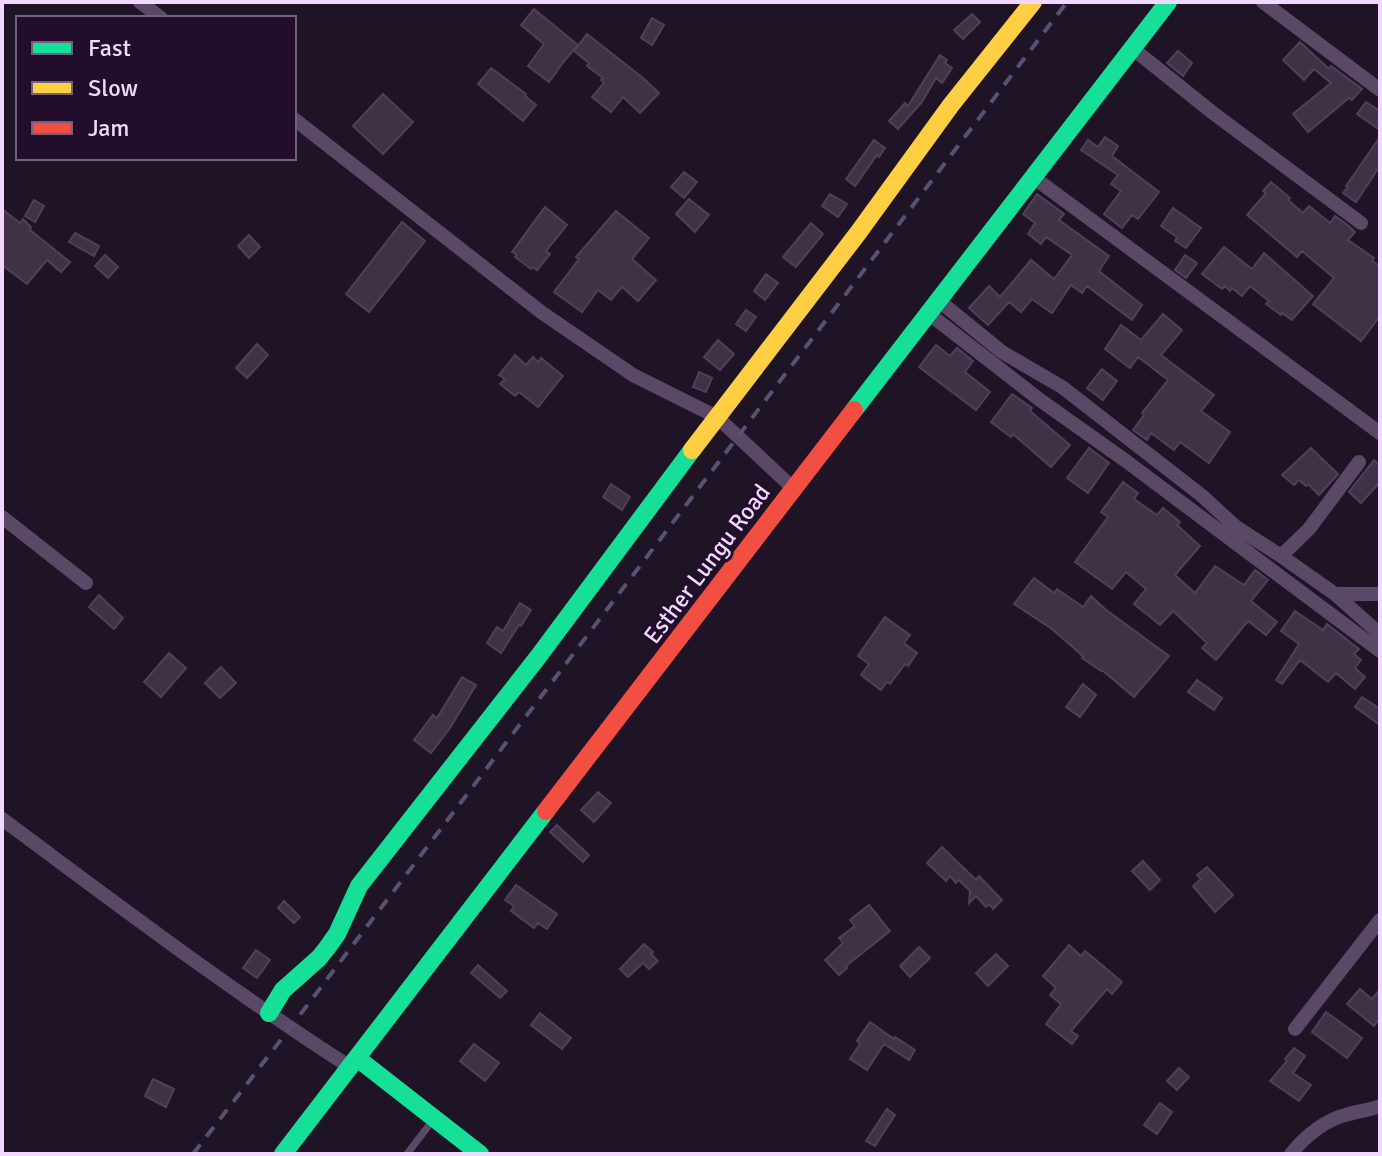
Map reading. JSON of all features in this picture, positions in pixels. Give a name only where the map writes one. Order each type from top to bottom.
[{"type":"street","points":[[140,2],[158,16]]},
{"type":"street","points":[[269,1013],[283,990],[319,958],[337,934],[359,886],[538,657],[951,105],[1033,2]]},
{"type":"street","name":"Esther Lungu Road","points":[[283,1154],[1168,2]]},
{"type":"street","points":[[1263,2],[1380,90]]},
{"type":"street","points":[[1132,48],[1225,123],[1361,223]]},
{"type":"street","points":[[296,121],[541,312],[633,375],[717,417],[794,489]]},
{"type":"street","points":[[1033,177],[1380,433]]},
{"type":"street","points":[[933,306],[1062,387],[1201,495],[1236,527],[1335,594],[1380,634]]},
{"type":"street","points":[[933,306],[1040,400],[1380,651]]},
{"type":"street","points":[[1281,556],[1309,529],[1359,462]]},
{"type":"street","points":[[2,517],[86,583]]},
{"type":"street","points":[[1335,594],[1380,594]]},
{"type":"street","points":[[2,819],[269,1013],[353,1062],[435,1118],[480,1154]]},
{"type":"street","points":[[1295,1029],[1380,920]]},
{"type":"street","points":[[1291,1154],[1324,1124],[1347,1114],[1380,1106]]},
{"type":"lane","points":[[407,1154],[435,1118]]},
{"type":"building","points":[[534,9],[578,45],[549,82],[528,66],[544,44],[521,25]]},
{"type":"building","points":[[972,14],[980,22],[963,39],[954,30]]},
{"type":"building","points":[[652,18],[664,25],[652,45],[641,38]]},
{"type":"building","points":[[587,34],[659,93],[640,113],[623,97],[611,112],[592,97],[604,83],[603,78],[574,51]]},
{"type":"building","points":[[1300,42],[1329,69],[1331,66],[1362,89],[1308,132],[1293,114],[1331,83],[1314,69],[1304,80],[1283,60]]},
{"type":"building","points":[[1178,51],[1192,63],[1183,76],[1167,63]]},
{"type":"building","points":[[940,55],[952,68],[942,83],[936,78],[922,102],[898,129],[889,121],[905,103],[908,106]]},
{"type":"building","points":[[491,68],[536,105],[523,121],[478,84]]},
{"type":"building","points":[[383,94],[413,122],[383,154],[353,126]]},
{"type":"building","points":[[1366,102],[1380,111],[1380,130],[1357,114]]},
{"type":"building","points":[[1105,137],[1118,146],[1112,156],[1159,192],[1138,219],[1132,215],[1122,228],[1104,214],[1121,191],[1111,184],[1118,175],[1081,150],[1088,140],[1098,147]]},
{"type":"building","points":[[1380,137],[1380,166],[1356,202],[1343,193]]},
{"type":"building","points":[[874,140],[885,148],[855,186],[846,179]]},
{"type":"building","points":[[684,172],[697,182],[684,198],[671,187]]},
{"type":"building","points":[[1271,182],[1303,213],[1309,206],[1330,223],[1335,216],[1350,227],[1355,232],[1348,240],[1374,258],[1372,260],[1380,267],[1380,316],[1361,341],[1313,304],[1334,278],[1302,251],[1297,257],[1247,215],[1266,193],[1263,191]]},
{"type":"building","points":[[830,194],[847,204],[838,217],[822,206]]},
{"type":"building","points":[[1037,194],[1064,214],[1059,220],[1109,256],[1099,271],[1142,305],[1132,320],[1087,286],[1082,293],[1071,285],[1052,313],[1032,299],[1021,312],[1009,302],[988,325],[969,308],[989,286],[1000,297],[1031,260],[1054,279],[1072,255],[1046,237],[1041,244],[1028,234],[1035,223],[1023,214]]},
{"type":"building","points":[[689,199],[709,215],[695,232],[676,214]]},
{"type":"building","points":[[34,200],[44,206],[35,222],[25,216]]},
{"type":"building","points":[[545,207],[567,225],[546,251],[550,254],[537,270],[531,269],[512,252]]},
{"type":"building","points":[[1173,208],[1201,228],[1186,248],[1161,226]]},
{"type":"building","points":[[2,209],[20,223],[23,219],[31,227],[30,230],[70,262],[61,272],[47,260],[27,284],[2,265]]},
{"type":"building","points":[[616,211],[649,238],[632,259],[656,280],[638,301],[622,287],[611,300],[598,290],[582,312],[554,292],[579,259],[576,257]]},
{"type":"building","points":[[402,222],[425,241],[369,312],[346,294]]},
{"type":"building","points":[[811,223],[823,234],[796,267],[783,257]]},
{"type":"building","points":[[75,233],[99,246],[94,256],[69,242]]},
{"type":"building","points":[[249,235],[260,247],[249,258],[238,246]]},
{"type":"building","points":[[1224,247],[1252,269],[1264,253],[1313,296],[1292,320],[1266,304],[1269,301],[1250,286],[1242,296],[1232,288],[1230,291],[1225,286],[1222,289],[1202,274]]},
{"type":"building","points":[[105,255],[118,267],[108,278],[95,266]]},
{"type":"building","points":[[1185,255],[1197,263],[1186,278],[1175,270]]},
{"type":"building","points":[[766,274],[778,283],[765,300],[754,291]]},
{"type":"building","points":[[746,310],[756,317],[746,331],[736,324]]},
{"type":"building","points":[[1163,314],[1182,330],[1161,355],[1214,395],[1201,411],[1230,432],[1209,463],[1180,442],[1174,450],[1151,433],[1147,440],[1133,430],[1168,380],[1138,357],[1130,368],[1105,349],[1121,325],[1141,340]]},
{"type":"building","points":[[718,340],[734,354],[720,370],[704,357]]},
{"type":"building","points":[[257,344],[268,355],[247,378],[236,368]]},
{"type":"building","points":[[936,345],[950,356],[957,348],[973,361],[965,372],[990,392],[976,410],[919,367]]},
{"type":"building","points":[[515,355],[526,365],[533,357],[538,362],[541,358],[563,376],[538,407],[519,392],[515,396],[500,384],[505,379],[499,375]]},
{"type":"building","points":[[1102,369],[1117,381],[1103,400],[1087,388]]},
{"type":"building","points":[[699,372],[712,378],[706,392],[693,387]]},
{"type":"building","points":[[1012,394],[1032,408],[1030,411],[1070,445],[1051,467],[1013,434],[1011,437],[991,422]]},
{"type":"building","points":[[1089,448],[1109,463],[1088,493],[1067,478]]},
{"type":"building","points":[[1311,448],[1338,474],[1319,495],[1308,484],[1306,486],[1299,480],[1294,485],[1282,475]]},
{"type":"building","points":[[1374,460],[1380,466],[1380,482],[1361,503],[1349,492]]},
{"type":"building","points":[[1123,482],[1138,493],[1134,499],[1157,515],[1163,508],[1180,522],[1177,525],[1200,546],[1175,575],[1195,593],[1215,566],[1244,585],[1255,570],[1268,580],[1251,601],[1277,622],[1266,635],[1248,621],[1216,660],[1202,648],[1207,643],[1173,611],[1160,625],[1134,604],[1146,589],[1126,572],[1112,589],[1075,562],[1108,517],[1101,512]]},
{"type":"building","points":[[611,484],[630,497],[622,510],[603,497]]},
{"type":"building","points":[[1034,578],[1054,593],[1057,589],[1083,607],[1091,596],[1169,656],[1134,697],[1102,670],[1082,658],[1052,629],[1014,604]]},
{"type":"building","points":[[99,595],[123,618],[114,629],[89,607]]},
{"type":"building","points":[[520,603],[531,610],[501,653],[487,643],[497,627],[503,631]]},
{"type":"building","points":[[1295,611],[1323,630],[1327,624],[1359,649],[1354,654],[1361,660],[1355,668],[1365,677],[1355,689],[1336,673],[1328,682],[1300,660],[1282,684],[1276,680],[1299,644],[1281,631]]},
{"type":"building","points":[[885,617],[910,635],[904,643],[917,653],[908,666],[905,664],[890,684],[887,682],[881,690],[861,675],[869,664],[858,656]]},
{"type":"building","points":[[169,653],[186,668],[161,697],[144,682]]},
{"type":"building","points":[[221,667],[236,683],[220,698],[205,683]]},
{"type":"building","points":[[462,677],[476,685],[431,753],[414,740],[433,715],[437,718]]},
{"type":"building","points":[[1197,680],[1222,698],[1214,710],[1188,692]]},
{"type":"building","points":[[1083,684],[1096,695],[1080,717],[1066,707]]},
{"type":"building","points":[[1362,697],[1380,709],[1380,725],[1355,707]]},
{"type":"building","points":[[598,792],[611,803],[594,822],[581,810]]},
{"type":"building","points":[[557,825],[589,855],[583,862],[550,832]]},
{"type":"building","points":[[942,847],[976,880],[979,876],[1002,900],[993,909],[989,904],[986,907],[976,896],[969,903],[970,891],[959,880],[956,883],[950,876],[946,881],[927,863]]},
{"type":"building","points":[[1143,861],[1160,880],[1150,890],[1132,871]]},
{"type":"building","points":[[1207,867],[1233,895],[1215,912],[1193,886],[1201,879],[1197,875]]},
{"type":"building","points":[[516,885],[557,914],[547,929],[538,923],[534,928],[511,911],[514,906],[505,900]]},
{"type":"building","points":[[284,901],[300,917],[294,923],[278,908]]},
{"type":"building","points":[[869,905],[890,931],[839,975],[825,960],[843,943],[839,938],[855,926],[850,920]]},
{"type":"building","points":[[644,944],[658,961],[649,969],[643,963],[628,977],[620,969]]},
{"type":"building","points":[[1069,945],[1081,956],[1085,951],[1122,982],[1112,994],[1107,989],[1071,1031],[1078,1036],[1072,1044],[1046,1024],[1061,1004],[1050,995],[1056,988],[1043,976]]},
{"type":"building","points":[[919,947],[930,958],[910,977],[900,966]]},
{"type":"building","points":[[256,950],[270,960],[257,978],[243,968]]},
{"type":"building","points":[[996,954],[1008,966],[988,986],[976,973]]},
{"type":"building","points":[[478,965],[507,991],[500,998],[471,973]]},
{"type":"building","points":[[1360,989],[1372,999],[1380,989],[1380,1018],[1374,1026],[1347,1004]]},
{"type":"building","points":[[1326,1012],[1362,1038],[1347,1058],[1312,1032]]},
{"type":"building","points":[[540,1013],[571,1038],[562,1049],[531,1025]]},
{"type":"building","points":[[870,1022],[915,1050],[909,1060],[884,1044],[867,1070],[850,1059],[860,1044],[857,1041]]},
{"type":"building","points":[[474,1044],[499,1063],[485,1081],[460,1061]]},
{"type":"building","points":[[1294,1048],[1305,1056],[1293,1073],[1311,1085],[1299,1101],[1270,1081]]},
{"type":"building","points":[[1179,1068],[1189,1077],[1177,1090],[1167,1081]]},
{"type":"building","points":[[153,1079],[174,1089],[166,1107],[145,1096]]},
{"type":"building","points":[[1160,1103],[1172,1112],[1157,1134],[1144,1125]]},
{"type":"building","points":[[887,1109],[895,1115],[875,1146],[866,1141]]},
{"type":"railway","points":[[193,1154],[1067,2]]},
{"type":"traffic: fast","points":[[854,410],[1168,2]]},
{"type":"traffic: fast","points":[[269,1013],[283,990],[327,948],[337,934],[359,886],[538,657],[692,450]]},
{"type":"traffic: fast","points":[[283,1154],[546,811]]},
{"type":"traffic: fast","points":[[357,1058],[480,1154]]},
{"type":"traffic: slow","points":[[692,450],[858,233],[951,105],[1033,2]]},
{"type":"traffic: jam","points":[[546,811],[854,410]]}]
